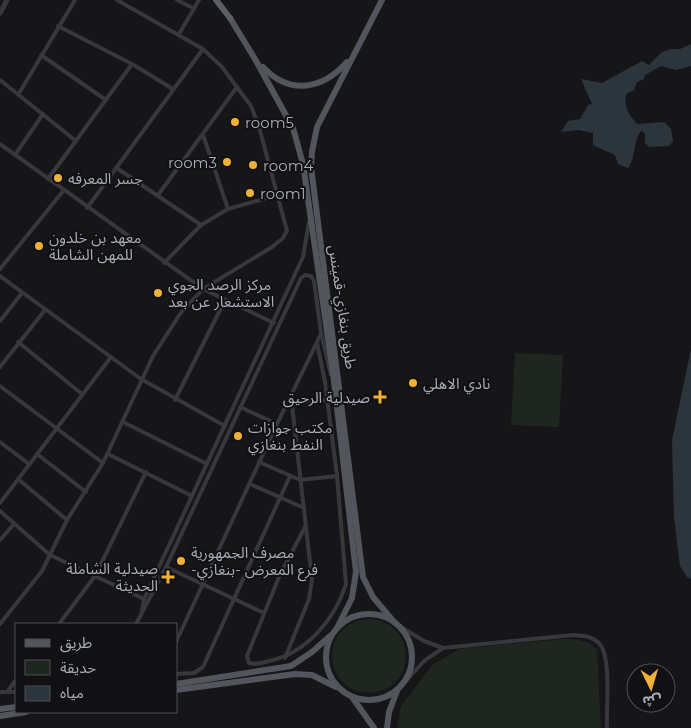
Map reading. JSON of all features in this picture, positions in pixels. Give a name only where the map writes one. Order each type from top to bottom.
[{"type":"highway","points":[[216,0],[230,18]]},
{"type":"highway","points":[[222,0],[230,18]]},
{"type":"main road","name":"طريق بنغازي-قمينس","points":[[381,1],[317,127],[313,146],[312,167],[363,577],[373,597],[396,623]]},
{"type":"main road","points":[[230,18],[293,128],[303,164],[311,210],[335,385],[356,581],[352,598],[330,640],[326,658],[330,676],[342,691]]},
{"type":"main road","points":[[255,59],[279,80],[294,85],[310,85],[324,81],[337,73],[352,55]]},
{"type":"main road","points":[[178,684],[291,666],[312,652],[345,622],[364,614],[375,614],[396,623],[409,639],[412,650],[412,666],[388,712],[387,728]]},
{"type":"main road","points":[[178,690],[295,674],[312,675],[351,696],[370,701],[380,699],[398,690]]},
{"type":"main road","points":[[351,696],[374,728]]},
{"type":"main road","points":[[0,709],[15,707]]},
{"type":"main road","points":[[0,716],[20,713]]},
{"type":"street","points":[[0,13],[7,0]]},
{"type":"street","points":[[18,95],[75,0]]},
{"type":"street","points":[[0,624],[34,581],[50,555],[67,520],[108,454],[141,379],[180,314],[203,289],[266,252],[283,238],[287,231],[254,113],[246,98],[215,58],[178,34],[117,0]]},
{"type":"street","points":[[177,0],[193,8]]},
{"type":"street","points":[[178,34],[199,0]]},
{"type":"street","points":[[58,26],[132,64],[174,89]]},
{"type":"street","points":[[87,208],[118,169],[203,49]]},
{"type":"street","points":[[41,56],[106,100]]},
{"type":"street","points":[[48,179],[132,64]]},
{"type":"street","points":[[0,80],[76,141]]},
{"type":"street","points":[[158,196],[237,87]]},
{"type":"street","points":[[15,155],[43,114]]},
{"type":"street","points":[[202,135],[228,209]]},
{"type":"street","points":[[0,144],[87,208],[203,289],[278,325]]},
{"type":"street","points":[[118,169],[200,225]]},
{"type":"street","points":[[0,269],[64,190]]},
{"type":"street","points":[[164,263],[200,225],[228,209],[277,195]]},
{"type":"street","points":[[142,611],[144,599],[303,257],[311,210]]},
{"type":"street","points":[[136,623],[166,567],[278,325],[302,277],[309,275],[314,281],[321,333],[328,365],[335,385]]},
{"type":"street","points":[[0,276],[141,379],[175,400],[225,426]]},
{"type":"street","points":[[0,321],[22,293]]},
{"type":"street","points":[[175,400],[225,300]]},
{"type":"street","points":[[0,367],[45,310]]},
{"type":"street","points":[[178,638],[204,585],[276,424],[321,333]]},
{"type":"street","points":[[18,342],[82,394]]},
{"type":"street","points":[[306,525],[279,577],[264,613],[247,661],[253,664],[285,658],[303,648],[336,606],[346,584],[337,476],[317,343]]},
{"type":"street","points":[[0,503],[111,357]]},
{"type":"street","points":[[0,386],[103,463]]},
{"type":"street","points":[[285,658],[311,589],[312,572],[291,396]]},
{"type":"street","points":[[291,403],[327,400]]},
{"type":"street","points":[[240,407],[276,424]]},
{"type":"street","points":[[123,422],[207,464]]},
{"type":"street","points":[[0,442],[29,464]]},
{"type":"street","points":[[37,454],[86,492]]},
{"type":"street","points":[[108,454],[192,496]]},
{"type":"street","points":[[260,462],[300,480],[337,476]]},
{"type":"street","points":[[60,623],[95,576],[146,472]]},
{"type":"street","points":[[178,674],[194,672],[203,667],[290,476]]},
{"type":"street","points":[[18,479],[67,520]]},
{"type":"street","points":[[250,484],[304,508]]},
{"type":"street","points":[[186,508],[192,511]]},
{"type":"street","points":[[0,511],[50,555],[144,599]]},
{"type":"street","points":[[181,518],[187,522]]},
{"type":"street","points":[[0,540],[14,524]]},
{"type":"street","points":[[166,567],[264,613]]},
{"type":"street","points":[[396,623],[424,641],[443,648],[573,635],[592,638],[600,644],[605,658],[607,728]]},
{"type":"street","points":[[405,682],[424,661],[443,648]]},
{"type":"street","points":[[7,692],[15,681]]},
{"type":"street","points":[[0,692],[15,692]]},
{"type":"green space","points":[[515,353],[563,355],[559,427],[511,425]]},
{"type":"green space","points":[[362,619],[376,619],[390,625],[400,635],[406,649],[404,670],[390,687],[376,693],[362,693],[348,687],[338,677],[332,663],[332,649],[338,635],[348,625]]},
{"type":"green space","points":[[562,639],[585,642],[597,650],[601,728],[397,728],[401,706],[432,665],[459,649]]},
{"type":"water","points":[[691,44],[691,66],[676,70],[661,66],[645,75],[644,79],[637,82],[634,90],[626,94],[627,110],[637,124],[664,122],[671,129],[673,141],[669,146],[649,147],[645,143],[645,133],[641,131],[638,135],[631,164],[628,168],[618,164],[615,155],[593,145],[593,133],[579,130],[561,132],[568,121],[580,119],[588,105],[592,104],[581,79],[602,83],[642,61],[649,65],[662,52],[680,49]]},
{"type":"water","points":[[691,349],[691,579],[687,577],[680,566],[674,517],[672,440]]},
{"type":"place","name":"room5","points":[[235,122]]},
{"type":"place","name":"room3","points":[[227,162]]},
{"type":"place","name":"room4","points":[[253,165]]},
{"type":"place","name":"جسر المعرفه","points":[[58,178]]},
{"type":"place","name":"room1","points":[[250,193]]},
{"type":"place","name":"معهد بن خلدون للمهن الشاملة","points":[[39,246]]},
{"type":"place","name":"مركز الرصد الجوي الاستشعار عن بعد","points":[[158,293]]},
{"type":"place","name":"نادي الاهلي","points":[[413,383]]},
{"type":"place","name":"صيدلية الرحيق","points":[[380,397]]},
{"type":"place","name":"مكتب جوازات النفط بنغازي","points":[[238,436]]},
{"type":"place","name":"مصرف الجمهورية -فرع المعرض -بنغازي","points":[[181,561]]},
{"type":"place","name":"صيدلية الشاملة الحديثة","points":[[168,577]]}]
